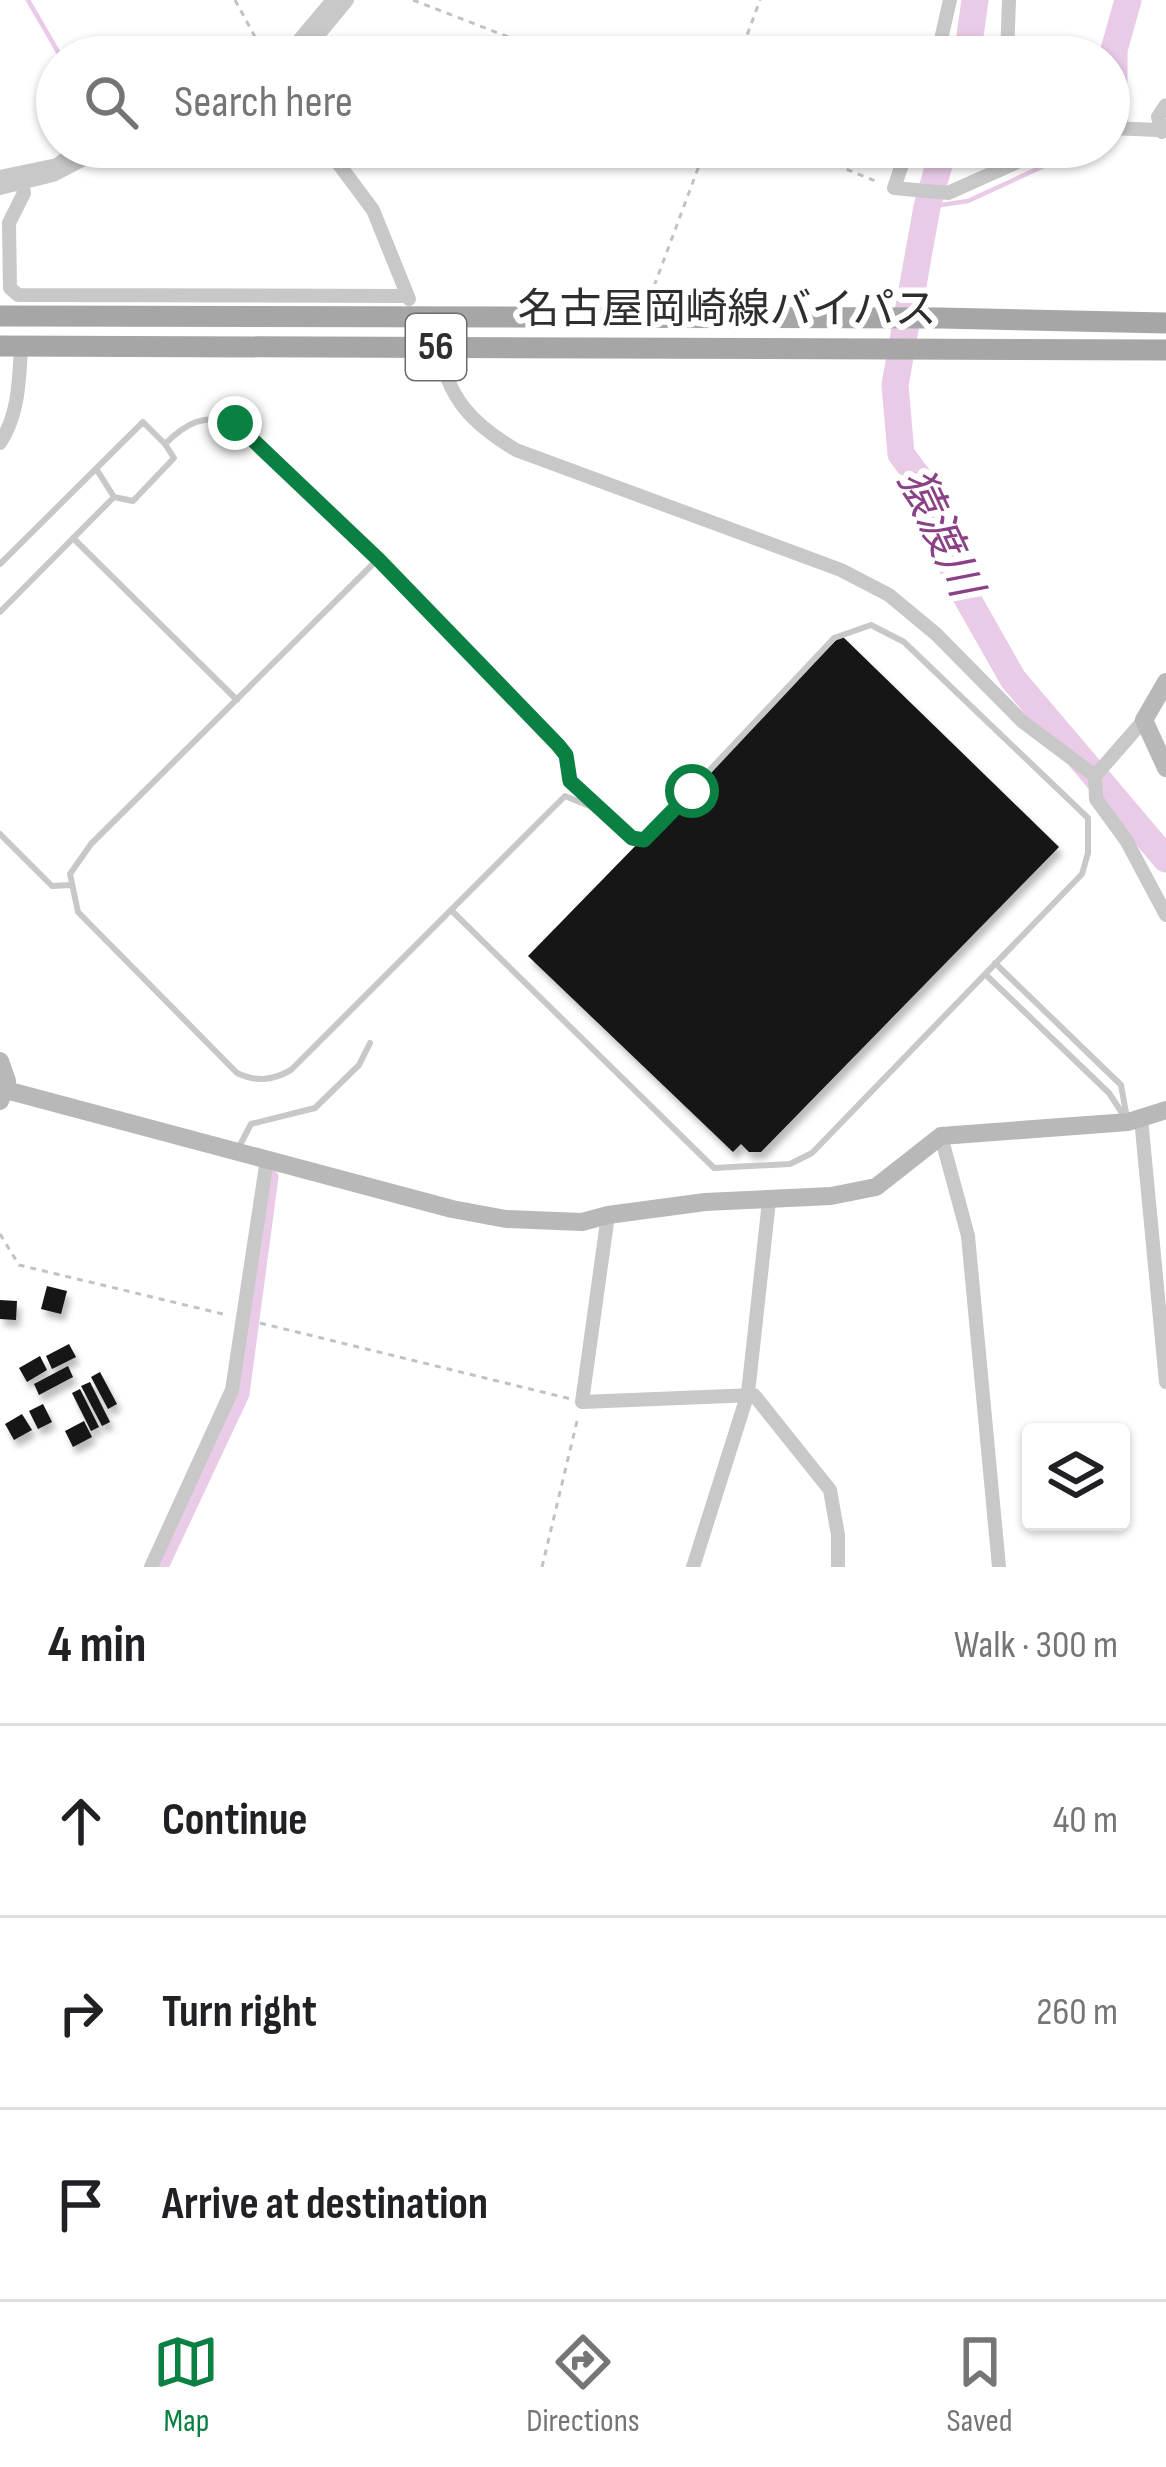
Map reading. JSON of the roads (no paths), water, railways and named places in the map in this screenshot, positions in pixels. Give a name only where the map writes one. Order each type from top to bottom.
[{"type":"main road","name":"名古屋岡崎線バイパス","points":[[0,316],[412,306],[643,317],[1166,322]]},
{"type":"main road","name":"名古屋岡崎線バイパス","points":[[11,346],[1166,350]]},
{"type":"street","points":[[303,36],[333,0]]},
{"type":"street","points":[[317,36],[347,0]]},
{"type":"street","points":[[942,36],[950,0]]},
{"type":"street","points":[[1008,36],[1009,0]]},
{"type":"street","points":[[1130,130],[1162,132],[1158,117],[1166,105]]},
{"type":"street","points":[[0,177],[42,168]]},
{"type":"street","points":[[0,194],[66,168]]},
{"type":"street","points":[[22,182],[24,194],[9,223],[10,288],[18,295],[412,306],[373,210],[342,168]]},
{"type":"street","points":[[903,168],[898,188],[947,193],[1004,168]]},
{"type":"street","points":[[0,442],[10,428],[17,398],[11,346]]},
{"type":"street","points":[[440,347],[442,366],[460,408],[482,429],[516,450],[579,476],[841,570],[889,595],[936,634],[1023,722],[1095,776]]},
{"type":"street","points":[[1166,682],[1144,720],[1095,776],[1096,799],[1126,840],[1166,915]]},
{"type":"street","points":[[1144,720],[1166,768]]},
{"type":"street","points":[[0,1061],[6,1072],[3,1096],[506,1219],[582,1222],[705,1202],[769,1201],[876,1187],[941,1136],[1134,1120],[1166,1110]]},
{"type":"street","points":[[1134,1120],[1166,1382]]},
{"type":"street","points":[[941,1136],[968,1236],[999,1567]]},
{"type":"street","points":[[151,1567],[232,1390],[267,1159]]},
{"type":"street","points":[[693,1567],[748,1393],[769,1201]]},
{"type":"street","points":[[608,1215],[582,1402],[754,1395],[830,1490],[838,1567]]},
{"type":"lane","points":[[165,444],[193,421],[213,417],[235,423],[379,560],[558,745],[566,755],[570,781],[632,838],[644,840],[834,638],[871,625],[904,642],[1088,818],[1088,853],[1082,874],[812,1154],[790,1164],[714,1168],[452,911]]},
{"type":"lane","points":[[0,564],[96,468],[143,422],[174,458],[134,501],[114,497],[96,468]]},
{"type":"lane","points":[[0,612],[114,497]]},
{"type":"lane","points":[[74,538],[237,700]]},
{"type":"lane","points":[[379,560],[78,859],[70,874],[78,911],[236,1073],[262,1080],[291,1070],[565,796],[598,810]]},
{"type":"lane","points":[[0,834],[52,886],[70,885]]},
{"type":"lane","points":[[994,962],[1121,1085],[1134,1120]]},
{"type":"lane","points":[[984,973],[1134,1120]]},
{"type":"lane","points":[[238,1151],[251,1124],[315,1108],[359,1065],[370,1043]]},
{"type":"waterway","points":[[28,0],[49,36]]},
{"type":"waterway","name":"猿渡川","points":[[970,36],[975,0]]},
{"type":"waterway","points":[[1118,36],[1128,0]]},
{"type":"waterway","name":"猿渡川","points":[[938,168],[895,385],[901,454],[927,489],[958,582],[1013,679],[1166,859]]},
{"type":"waterway","points":[[927,207],[968,201],[1040,168]]},
{"type":"waterway","points":[[161,1567],[242,1394],[271,1177]]}]
